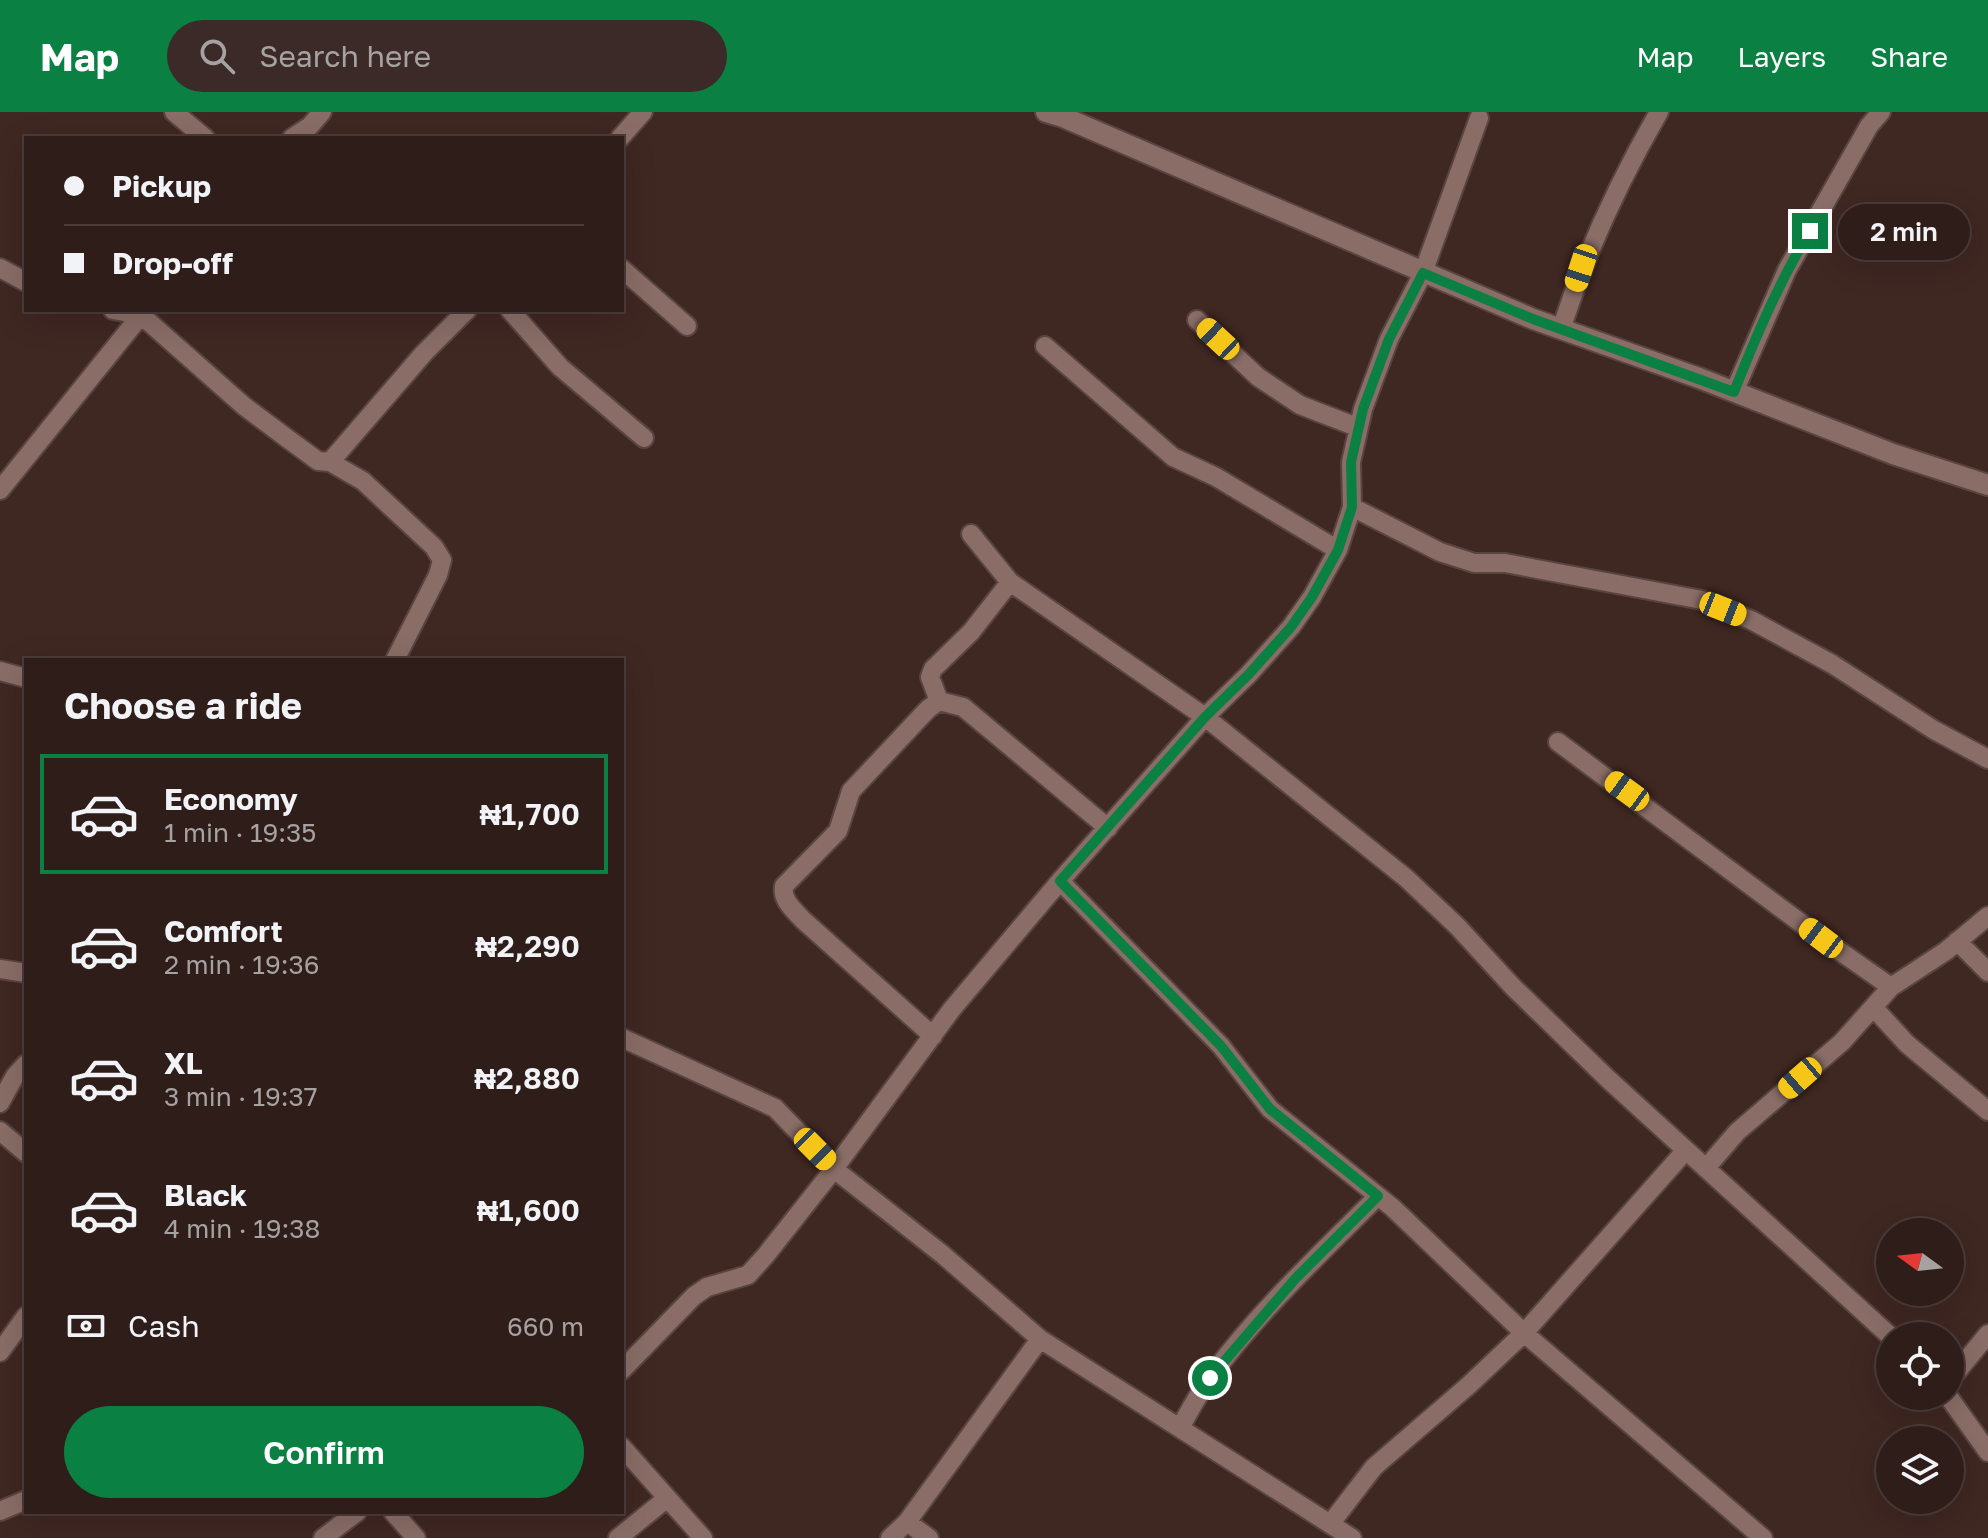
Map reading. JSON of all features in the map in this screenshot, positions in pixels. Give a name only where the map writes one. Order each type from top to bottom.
[{"type":"street","points":[[174,112],[203,136]]},
{"type":"street","points":[[295,136],[310,126],[322,112]]},
{"type":"street","points":[[622,136],[643,112]]},
{"type":"street","points":[[1046,112],[1561,329],[1893,454],[1988,485]]},
{"type":"street","points":[[1561,329],[1581,268],[1618,187],[1659,112]]},
{"type":"street","points":[[1734,392],[1787,270],[1869,126],[1881,112]]},
{"type":"street","points":[[624,1368],[694,1296],[707,1287],[748,1275],[784,1234],[933,1036],[1060,881],[1205,717],[1291,627],[1312,597],[1338,550],[1352,507],[1351,462],[1357,427],[1389,339],[1423,273],[1478,114]]},
{"type":"street","points":[[0,268],[24,281]]},
{"type":"street","points":[[624,271],[687,326]]},
{"type":"street","points":[[0,490],[143,312],[244,406],[318,461],[330,462],[363,481],[434,547],[442,560],[438,575],[396,658]]},
{"type":"street","points":[[330,462],[424,353],[465,312]]},
{"type":"street","points":[[512,312],[560,367],[644,438]]},
{"type":"street","points":[[1197,320],[1258,377],[1300,405],[1357,427]]},
{"type":"street","points":[[1045,346],[1173,457],[1216,477],[1338,550]]},
{"type":"street","points":[[1352,507],[1440,552],[1474,563],[1505,563],[1702,600],[1751,620],[1832,664],[1934,730],[1988,759]]},
{"type":"street","points":[[971,534],[1010,582],[1205,717],[1406,878],[1457,926],[1513,987],[1876,1323]]},
{"type":"street","points":[[939,701],[930,677],[933,669],[971,632],[1010,582]]},
{"type":"street","points":[[0,671],[24,677]]},
{"type":"street","points":[[939,701],[963,707],[1108,828]]},
{"type":"street","points":[[933,1036],[813,929],[788,903],[783,892],[784,886],[838,831],[851,791],[939,701]]},
{"type":"street","points":[[1558,742],[1891,987]]},
{"type":"street","points":[[1060,881],[1221,1046],[1270,1109],[1378,1196],[1524,1333],[1763,1538]]},
{"type":"street","points":[[1706,1168],[1737,1132],[1842,1042],[1891,987],[1988,916]]},
{"type":"street","points":[[1957,941],[1988,972]]},
{"type":"street","points":[[0,969],[24,973]]},
{"type":"street","points":[[1874,1008],[1907,1044],[1988,1111]]},
{"type":"street","points":[[624,1039],[775,1108],[834,1169],[942,1254],[1040,1339],[1352,1538]]},
{"type":"street","points":[[0,1103],[24,1066]]},
{"type":"street","points":[[0,1131],[24,1151]]},
{"type":"street","points":[[1331,1523],[1374,1467],[1524,1333],[1686,1150]]},
{"type":"street","points":[[1180,1428],[1230,1351],[1295,1279],[1378,1196]]},
{"type":"street","points":[[0,1352],[24,1319]]},
{"type":"street","points":[[1964,1363],[1988,1334]]},
{"type":"street","points":[[890,1538],[907,1522],[1040,1339]]},
{"type":"street","points":[[1958,1410],[1988,1452]]},
{"type":"street","points":[[624,1449],[703,1538]]},
{"type":"street","points":[[618,1538],[666,1499]]},
{"type":"street","points":[[0,1511],[24,1501]]},
{"type":"street","points":[[323,1538],[354,1514]]},
{"type":"street","points":[[395,1514],[416,1538]]},
{"type":"street","points":[[907,1522],[929,1538]]},
{"type":"route","points":[[1210,1378],[1230,1351],[1295,1279],[1378,1196],[1270,1109],[1221,1046],[1060,881],[1205,717],[1291,627],[1312,597],[1338,550],[1352,507],[1351,462],[1363,409],[1389,339],[1423,273],[1533,319],[1734,392],[1787,270],[1810,231]]}]
